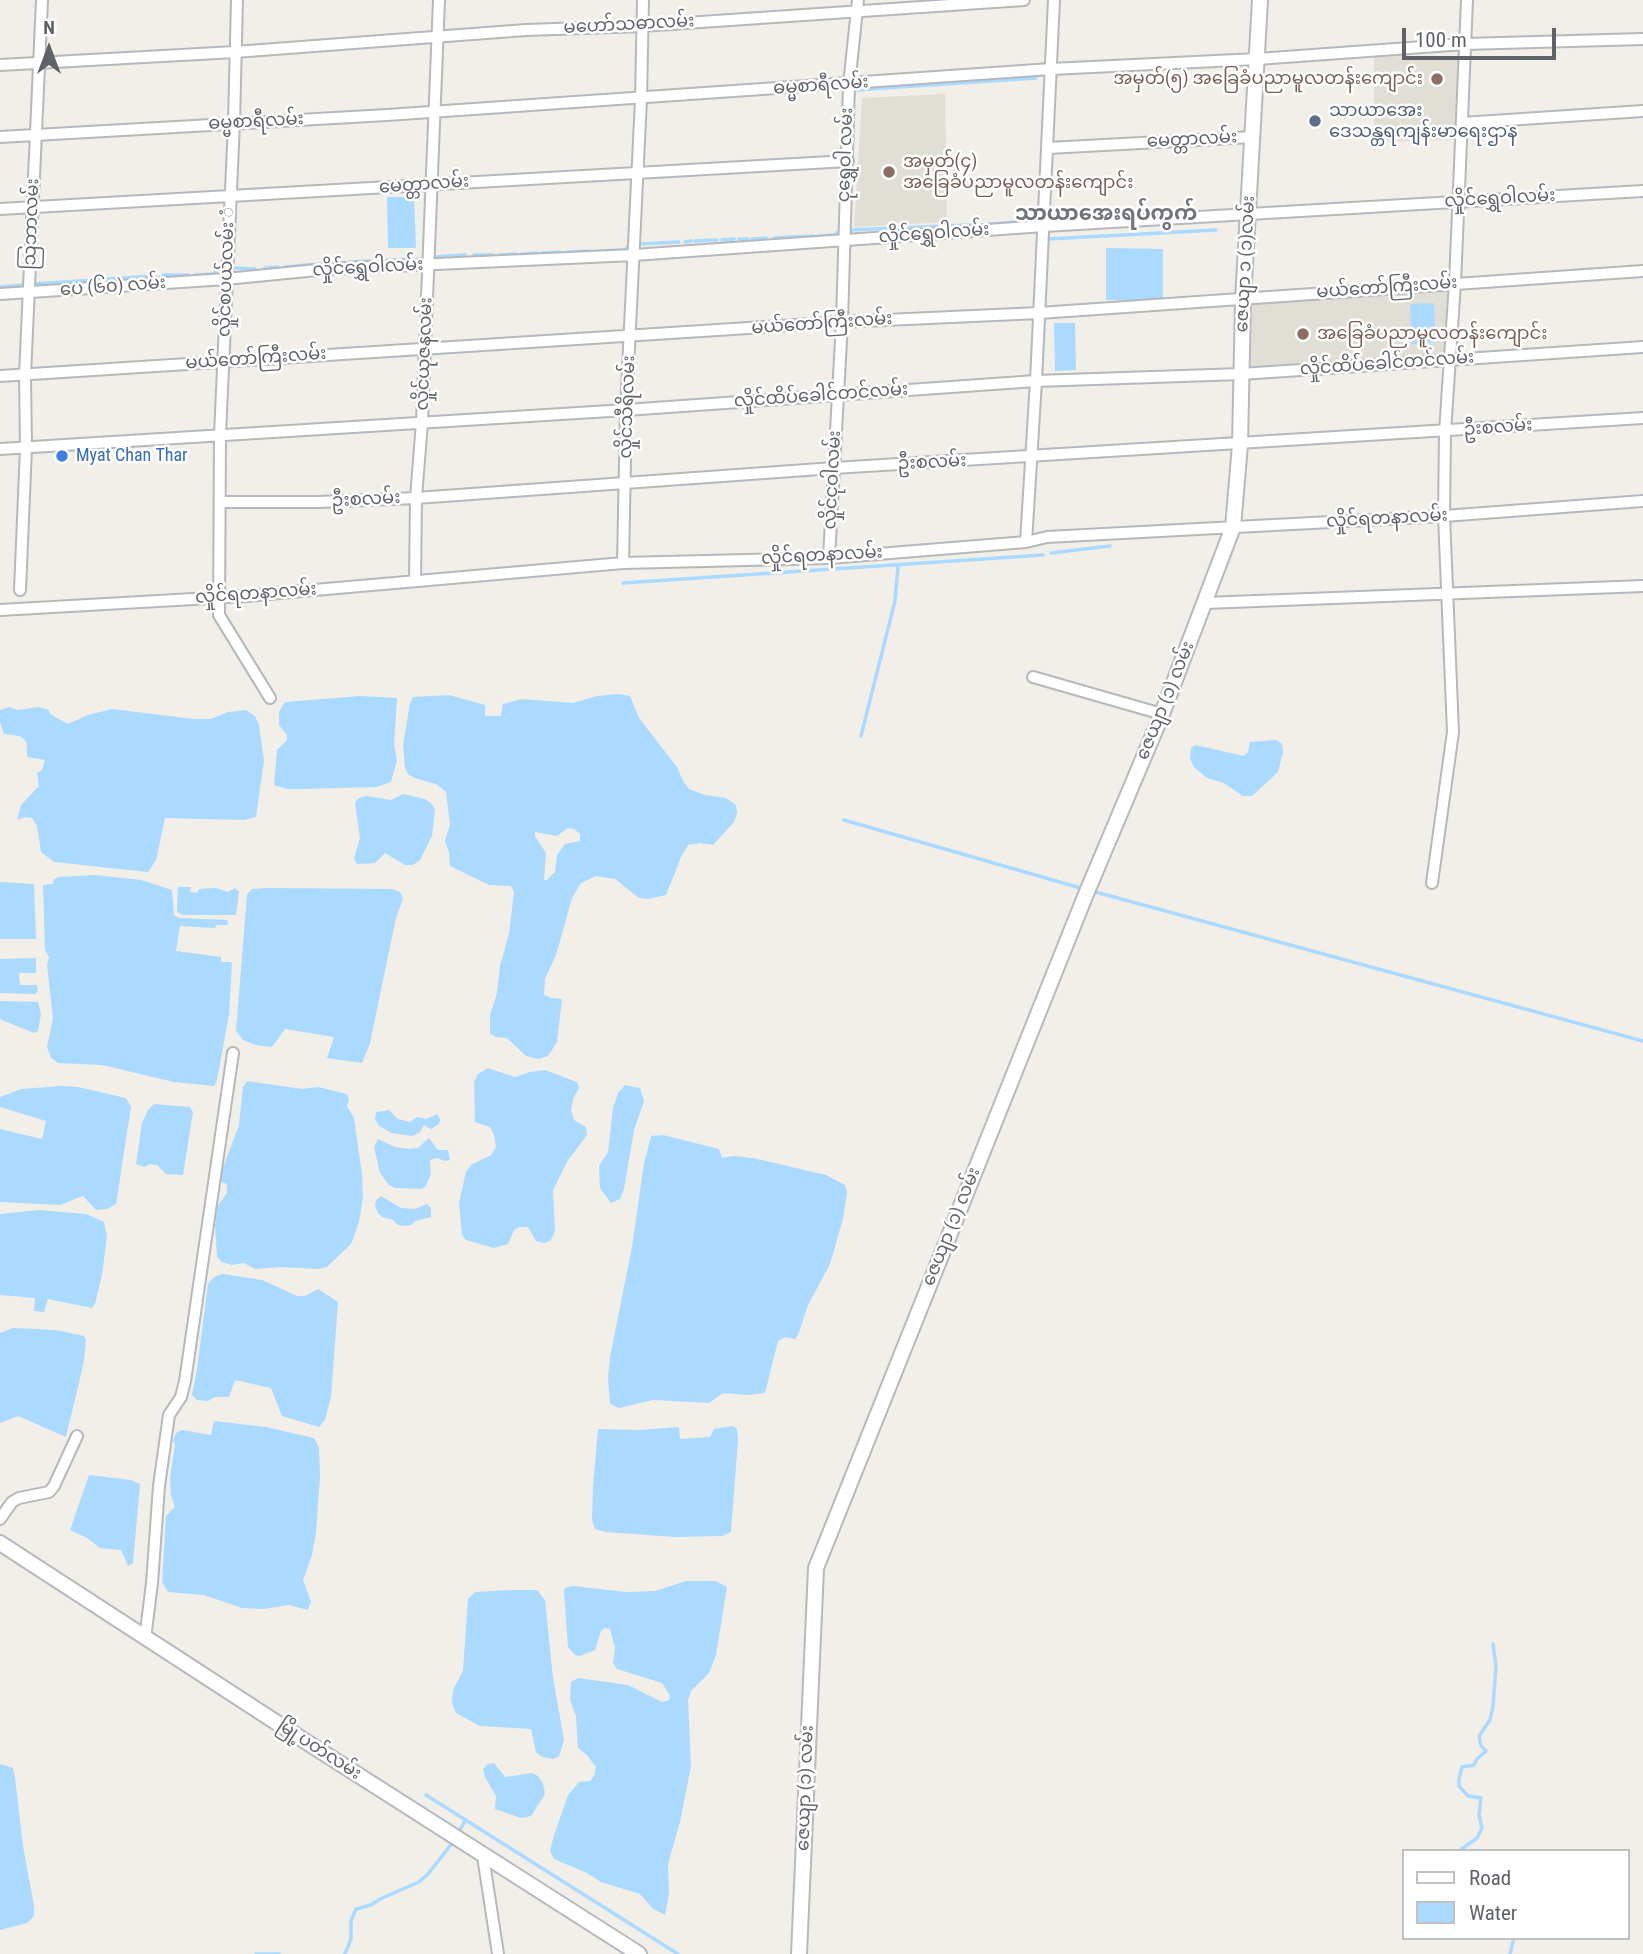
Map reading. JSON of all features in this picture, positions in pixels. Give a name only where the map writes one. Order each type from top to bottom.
[{"type":"street","name":"သြဘာလမ်း","points":[[20,590],[42,0]]},
{"type":"street","name":"လှိုင်စပယ်လမ်း ံ","points":[[237,0],[220,435],[218,596],[219,615],[270,698]]},
{"type":"street","name":"လှိုင်ယုဇနလမ်း","points":[[415,581],[416,498],[422,422],[439,0]]},
{"type":"street","name":"လှိုင်သီရိလမ်း","points":[[623,563],[626,411],[635,249],[643,0]]},
{"type":"street","name":"ငုရွှေဝါ လမ်း","points":[[843,234],[849,85],[858,0]]},
{"type":"street","name":"မဟော်သဓာလမ်း","points":[[235,52],[526,30],[642,26],[1024,0]]},
{"type":"street","points":[[1026,542],[1054,0]]},
{"type":"street","name":"ဇေယျာ ၁ (၁)လမ်း","points":[[1233,527],[1240,445],[1243,300],[1260,0]]},
{"type":"street","points":[[1432,883],[1453,732],[1444,516],[1445,432],[1455,283],[1467,0]]},
{"type":"street","name":"ဓမ္မစာရီလမ်း","points":[[0,136],[641,99],[1052,69],[1256,59],[1465,44],[1643,39]]},
{"type":"street","points":[[0,65],[235,52]]},
{"type":"street","points":[[1462,123],[1643,111]]},
{"type":"street","name":"မေတ္တာလမ်း","points":[[1048,148],[1253,137]]},
{"type":"street","name":"မေတ္တာလမ်း","points":[[0,209],[848,160]]},
{"type":"street","name":"လှိုင်ရွှေဝါလမ်း","points":[[226,279],[843,234],[1044,226],[1643,191]]},
{"type":"street","name":"လှိုင်ငုဝါလမ်း","points":[[829,558],[842,322],[843,234]]},
{"type":"street","name":"မယ်တော်ကြီးလမ်း","points":[[0,376],[424,347],[1243,300],[1643,271]]},
{"type":"street","name":"ပေ (၆၀) လမ်း","points":[[0,294],[226,279]]},
{"type":"street","name":"လှိုင်ထိပ်ခေါင်တင်လမ်း","points":[[0,449],[626,411],[1036,381],[1241,374],[1643,348]]},
{"type":"street","name":"ဦးစလမ်း","points":[[221,502],[416,498],[834,468],[1643,418]]},
{"type":"street","name":"လှိုင်ရတနာလမ်း","points":[[0,610],[246,596],[623,563],[829,558],[1026,542],[1047,537],[1444,516],[1643,501]]},
{"type":"street","name":"ဇေယျာ (၁) လမ်း","points":[[799,1954],[816,1568],[1092,879],[1162,714],[1233,527]]},
{"type":"street","points":[[1205,603],[1643,586]]},
{"type":"street","points":[[1033,677],[1162,714]]},
{"type":"street","points":[[145,1639],[159,1486],[169,1415],[181,1397],[185,1381],[233,1052]]},
{"type":"street","points":[[0,1518],[12,1502],[19,1498],[49,1492],[77,1436]]},
{"type":"street","name":"မြို့ပတ်လမ်း","points":[[0,1544],[639,1954]]},
{"type":"street","points":[[483,1856],[498,1954]]},
{"type":"shaded area","points":[[1374,56],[1458,57],[1456,140],[1374,142]]},
{"type":"shaded area","points":[[945,94],[947,222],[854,227],[862,98]]},
{"type":"shaded area","points":[[1449,286],[1448,358],[1248,368],[1251,302]]},
{"type":"water","points":[[387,197],[414,197],[416,248],[388,248]]},
{"type":"water","points":[[1106,248],[1163,249],[1163,300],[1106,300]]},
{"type":"water","points":[[1434,303],[1436,342],[1412,344],[1410,304]]},
{"type":"water","points":[[1054,323],[1075,323],[1076,370],[1055,371]]},
{"type":"water","points":[[449,695],[485,705],[485,716],[501,716],[503,704],[522,699],[573,703],[597,696],[630,696],[639,718],[677,767],[689,789],[726,798],[736,805],[737,813],[734,822],[713,845],[688,845],[666,895],[639,898],[615,879],[596,876],[581,883],[572,898],[556,955],[545,979],[544,995],[562,999],[557,1042],[548,1056],[538,1059],[526,1056],[507,1038],[490,1034],[490,1015],[509,934],[514,892],[511,886],[489,885],[450,866],[445,841],[450,825],[446,792],[436,784],[408,774],[403,745],[413,697]],"holes":[[[568,828],[580,834],[580,841],[565,844],[557,855],[555,872],[544,880],[546,853],[535,832],[557,836]]]},
{"type":"water","points":[[360,696],[397,698],[394,744],[397,760],[391,782],[376,787],[302,789],[287,789],[274,785],[277,750],[287,740],[287,735],[279,725],[279,712],[285,702]]},
{"type":"water","points":[[9,707],[18,710],[38,707],[49,710],[50,714],[68,724],[112,709],[194,719],[211,719],[228,712],[246,710],[255,716],[259,725],[264,760],[256,817],[244,820],[165,818],[156,860],[148,872],[54,862],[41,852],[37,826],[32,818],[17,820],[21,805],[39,786],[37,773],[42,770],[45,760],[27,757],[27,744],[24,739],[4,734],[0,710]]},
{"type":"water","points":[[1276,740],[1282,744],[1283,752],[1278,772],[1252,796],[1243,796],[1224,783],[1207,778],[1194,767],[1190,759],[1191,748],[1195,745],[1244,756],[1248,752],[1250,742]]},
{"type":"water","points":[[403,794],[425,799],[435,809],[432,836],[420,860],[413,865],[405,865],[385,853],[375,863],[357,864],[354,858],[360,838],[355,803],[359,798],[367,796],[391,800]]},
{"type":"water","points":[[95,875],[141,880],[172,890],[174,915],[179,918],[227,920],[228,925],[216,925],[215,928],[180,926],[176,951],[221,957],[221,962],[232,962],[229,1014],[214,1086],[174,1082],[102,1065],[58,1063],[51,1058],[47,1047],[53,1018],[47,965],[49,957],[45,950],[43,885],[53,884],[54,879],[59,877]]},
{"type":"water","points":[[0,882],[34,884],[36,939],[0,939]]},
{"type":"water","points":[[178,887],[191,887],[190,892],[197,893],[199,889],[216,888],[228,892],[235,888],[239,892],[236,915],[183,915],[177,912]]},
{"type":"water","points":[[252,889],[393,889],[401,893],[403,899],[396,918],[370,1043],[362,1063],[327,1058],[334,1037],[285,1029],[272,1047],[243,1040],[236,1031],[247,894]]},
{"type":"water","points":[[36,958],[36,973],[19,973],[20,985],[37,985],[38,991],[35,994],[0,993],[0,959]]},
{"type":"water","points":[[0,1001],[38,1002],[41,1014],[38,1031],[34,1033],[2,1020]]},
{"type":"water","points":[[488,1068],[515,1077],[545,1070],[577,1082],[579,1088],[571,1110],[574,1120],[586,1127],[587,1135],[568,1160],[553,1190],[555,1231],[551,1240],[545,1243],[536,1241],[528,1227],[514,1230],[508,1244],[494,1248],[466,1240],[462,1235],[459,1203],[466,1172],[471,1165],[491,1155],[496,1147],[490,1127],[475,1122],[474,1082],[478,1074]]},
{"type":"water","points":[[247,1081],[302,1089],[318,1087],[347,1094],[347,1106],[354,1118],[363,1197],[359,1222],[351,1244],[327,1267],[255,1269],[244,1263],[232,1265],[222,1262],[217,1257],[217,1207],[227,1193],[227,1184],[221,1182],[221,1173],[239,1125],[243,1087]]},
{"type":"water","points":[[625,1085],[640,1088],[644,1101],[634,1130],[624,1189],[620,1199],[611,1203],[600,1188],[599,1166],[608,1152],[613,1108],[618,1093]]},
{"type":"water","points":[[62,1086],[126,1098],[131,1107],[116,1204],[107,1209],[96,1210],[83,1196],[60,1205],[0,1202],[0,1129],[42,1139],[46,1121],[0,1107],[0,1097],[21,1089]]},
{"type":"water","points":[[154,1104],[190,1107],[193,1112],[183,1175],[166,1174],[157,1165],[144,1167],[136,1164],[142,1123]]},
{"type":"water","points":[[389,1110],[398,1119],[410,1122],[417,1117],[426,1119],[437,1114],[439,1124],[431,1129],[424,1125],[419,1133],[412,1136],[391,1133],[378,1125],[375,1119],[376,1112]]},
{"type":"water","points":[[663,1135],[719,1149],[722,1158],[753,1158],[826,1175],[845,1185],[847,1193],[843,1219],[830,1264],[808,1305],[798,1335],[795,1339],[785,1337],[778,1341],[765,1393],[723,1393],[709,1403],[653,1400],[619,1408],[610,1404],[610,1357],[632,1247],[644,1163],[651,1136]]},
{"type":"water","points":[[429,1138],[438,1150],[448,1150],[450,1160],[430,1160],[431,1174],[422,1189],[395,1188],[389,1185],[380,1173],[374,1147],[378,1139],[395,1147],[409,1149],[418,1148]]},
{"type":"water","points":[[381,1196],[401,1208],[415,1209],[427,1204],[431,1208],[431,1217],[415,1221],[411,1225],[398,1225],[378,1213],[376,1200]]},
{"type":"water","points":[[39,1210],[86,1214],[104,1222],[107,1236],[102,1275],[92,1308],[48,1299],[44,1312],[34,1311],[35,1298],[0,1295],[0,1214]]},
{"type":"water","points":[[223,1274],[262,1280],[297,1296],[305,1296],[318,1289],[338,1302],[331,1397],[325,1420],[319,1427],[282,1416],[271,1388],[235,1380],[229,1397],[215,1397],[208,1401],[197,1400],[192,1395],[208,1284],[214,1277]]},
{"type":"water","points":[[13,1328],[55,1330],[84,1336],[86,1340],[84,1361],[66,1437],[18,1416],[0,1423],[0,1333]]},
{"type":"water","points":[[214,1421],[266,1427],[314,1438],[319,1448],[316,1533],[303,1580],[311,1602],[308,1610],[289,1605],[264,1609],[242,1608],[204,1595],[168,1592],[162,1582],[166,1516],[175,1507],[170,1478],[175,1444],[173,1441],[176,1433],[182,1430],[211,1435]]},
{"type":"water","points":[[733,1426],[737,1429],[738,1440],[731,1532],[722,1536],[676,1537],[595,1529],[592,1520],[593,1486],[598,1429],[679,1427],[680,1439],[710,1437],[714,1429]]},
{"type":"water","points":[[89,1475],[131,1480],[140,1484],[133,1563],[128,1566],[121,1550],[100,1548],[70,1530]]},
{"type":"water","points":[[686,1581],[716,1581],[727,1587],[716,1655],[709,1673],[691,1691],[688,1700],[691,1766],[668,1864],[669,1893],[665,1915],[652,1908],[640,1894],[601,1882],[554,1859],[550,1851],[568,1795],[579,1782],[590,1781],[596,1767],[578,1748],[576,1716],[570,1700],[571,1682],[578,1678],[628,1685],[662,1702],[669,1700],[670,1696],[662,1683],[617,1669],[613,1663],[615,1648],[610,1629],[601,1631],[595,1650],[580,1656],[575,1655],[568,1647],[564,1592],[565,1588],[573,1586],[626,1592],[655,1591]]},
{"type":"water","points":[[537,1590],[545,1600],[553,1678],[564,1740],[559,1756],[553,1759],[542,1757],[536,1752],[531,1729],[480,1726],[456,1713],[452,1703],[453,1690],[463,1671],[468,1599],[475,1592]]},
{"type":"water","points":[[494,1763],[505,1777],[532,1773],[543,1783],[545,1794],[531,1816],[521,1818],[495,1809],[496,1796],[483,1769]]},
{"type":"water","points":[[0,1764],[13,1768],[34,1916],[27,1923],[0,1930]]},
{"type":"waterway","points":[[854,95],[854,90],[1036,78]]},
{"type":"waterway","points":[[1057,220],[1077,219]]},
{"type":"waterway","points":[[980,225],[1040,220]]},
{"type":"waterway","points":[[848,228],[970,225]]},
{"type":"waterway","points":[[819,236],[835,235],[840,230]]},
{"type":"waterway","points":[[1048,239],[1216,230]]},
{"type":"waterway","points":[[774,238],[813,236]]},
{"type":"waterway","points":[[752,239],[766,238]]},
{"type":"waterway","points":[[722,240],[734,239]]},
{"type":"waterway","points":[[739,239],[748,239]]},
{"type":"waterway","points":[[695,241],[717,240]]},
{"type":"waterway","points":[[685,242],[691,241]]},
{"type":"waterway","points":[[640,244],[679,242]]},
{"type":"waterway","points":[[598,251],[625,250],[630,244]]},
{"type":"waterway","points":[[568,252],[590,251]]},
{"type":"waterway","points":[[542,253],[559,252]]},
{"type":"waterway","points":[[522,254],[536,253]]},
{"type":"waterway","points":[[500,255],[516,254]]},
{"type":"waterway","points":[[434,257],[465,255]]},
{"type":"waterway","points":[[474,255],[493,255]]},
{"type":"waterway","points":[[377,261],[414,259]]},
{"type":"waterway","points":[[349,262],[371,261]]},
{"type":"waterway","points":[[326,263],[341,262]]},
{"type":"waterway","points":[[285,267],[318,264]]},
{"type":"waterway","points":[[265,268],[278,267]]},
{"type":"waterway","points":[[195,275],[213,274],[220,268]]},
{"type":"waterway","points":[[233,268],[255,269]]},
{"type":"waterway","points":[[163,275],[188,275]]},
{"type":"waterway","points":[[34,284],[156,276]]},
{"type":"waterway","points":[[0,287],[22,285]]},
{"type":"waterway","points":[[1051,553],[1110,546]]},
{"type":"waterway","points":[[623,583],[1043,555]]},
{"type":"waterway","points":[[861,736],[895,601],[898,566]]},
{"type":"waterway","points":[[844,820],[1084,889]]},
{"type":"waterway","points":[[1092,891],[1643,1041]]},
{"type":"waterway","points":[[1462,1849],[1477,1838],[1482,1828],[1479,1815],[1481,1798],[1468,1796],[1459,1786],[1459,1779],[1462,1767],[1474,1765],[1486,1751],[1481,1746],[1479,1736],[1490,1720],[1493,1706],[1496,1666],[1493,1644]]},
{"type":"waterway","points":[[426,1795],[678,1954]]},
{"type":"waterway","points":[[457,1835],[465,1821]]},
{"type":"waterway","points":[[345,1954],[351,1939],[351,1921],[356,1909],[371,1905],[419,1882],[453,1842]]},
{"type":"waterway","points":[[1510,1954],[1514,1940]]},
{"type":"waterway","points":[[256,1954],[279,1954]]},
{"type":"place","name":"အမှတ်(၅) အခြေခံပညာမူလတန်းကျောင်း","points":[[1437,79]]},
{"type":"place","name":"သာယာအေး ဒေသန္တရကျန်းမာရေးဌာန","points":[[1315,121]]},
{"type":"place","name":"အမှတ်(၄) အခြေခံပညာမူလတန်းကျောင်း","points":[[889,172]]},
{"type":"place","name":"အခြေခံပညာမူလတန်းကျောင်း","points":[[1303,334]]},
{"type":"place","name":"Myat Chan Thar","points":[[62,456]]},
{"type":"district","name":"သာယာအေးရပ်ကွက်","points":[[1106,215]]}]
